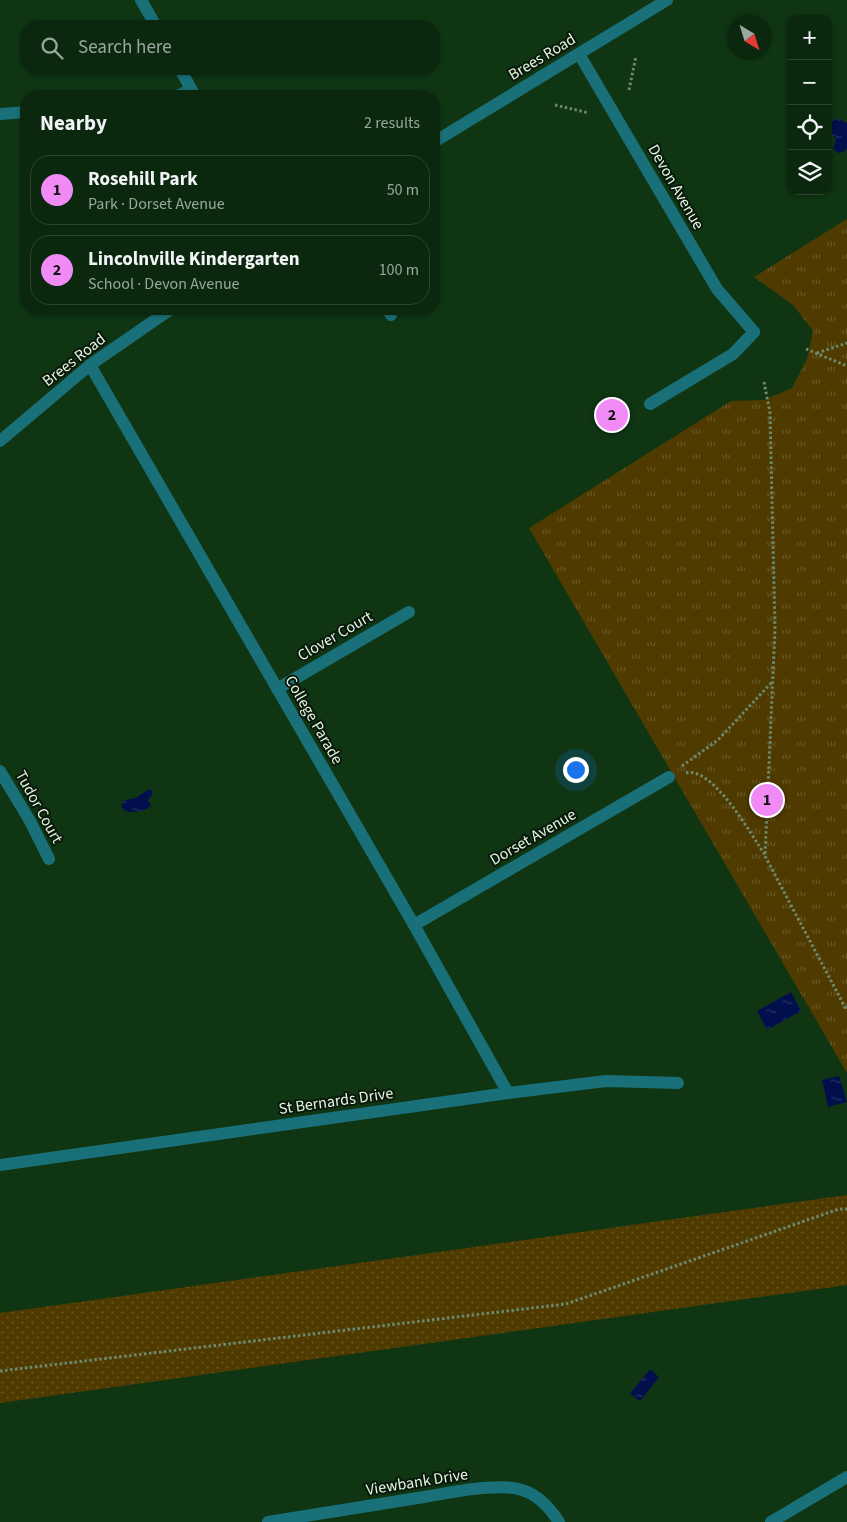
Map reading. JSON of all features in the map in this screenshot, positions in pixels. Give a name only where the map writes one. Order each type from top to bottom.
[{"type":"street","points":[[141,0],[153,20]]},
{"type":"street","name":"Brees Road","points":[[440,138],[667,0]]},
{"type":"street","name":"Devon Avenue","points":[[579,54],[718,289],[754,332],[734,354],[650,404]]},
{"type":"street","points":[[183,75],[192,90]]},
{"type":"street","points":[[0,114],[20,112]]},
{"type":"street","name":"Brees Road","points":[[0,440],[90,365],[162,315]]},
{"type":"street","name":"College Parade","points":[[90,365],[414,925],[508,1093]]},
{"type":"street","name":"Clover Court","points":[[277,689],[408,612]]},
{"type":"street","name":"Tudor Court","points":[[0,771],[30,821],[49,860]]},
{"type":"street","name":"Dorset Avenue","points":[[414,925],[669,777]]},
{"type":"street","name":"St Bernards Drive","points":[[0,1165],[508,1093],[606,1081],[678,1083]]},
{"type":"street","points":[[771,1522],[847,1477]]},
{"type":"street","name":"Viewbank Drive","points":[[268,1522],[460,1491],[505,1487],[522,1490],[540,1499],[554,1513],[559,1522]]},
{"type":"path","points":[[630,90],[636,56]]},
{"type":"path","points":[[555,105],[589,113]]},
{"type":"path","points":[[816,354],[847,343]]},
{"type":"path","points":[[806,349],[847,366]]},
{"type":"path","points":[[764,382],[770,413],[775,628],[765,856]]},
{"type":"path","points":[[680,768],[718,740],[772,682]]},
{"type":"path","points":[[684,773],[691,772],[709,780],[725,796],[765,856],[847,1011]]},
{"type":"path","points":[[0,1371],[566,1304],[839,1209],[847,1209]]},
{"type":"green space","points":[[847,219],[847,1073],[529,528],[731,401],[764,400],[792,388],[807,359],[813,331],[793,305],[754,277]]},
{"type":"green space","points":[[847,1195],[847,1285],[0,1403],[0,1313]]},
{"type":"water","points":[[837,118],[847,123],[847,148],[845,151],[838,153],[833,149],[836,139],[832,134],[832,122]]},
{"type":"water","points":[[149,789],[152,791],[152,795],[148,800],[151,806],[148,808],[132,812],[125,811],[121,806],[125,800],[136,798]]},
{"type":"water","points":[[791,992],[801,1011],[767,1030],[757,1011]]},
{"type":"water","points":[[839,1076],[847,1102],[828,1107],[822,1080]]},
{"type":"water","points":[[650,1369],[659,1377],[640,1401],[630,1394]]},
{"type":"place","name":"Lincolnville Kindergarten","points":[[612,415]]},
{"type":"place","name":"Rosehill Park","points":[[767,800]]}]
